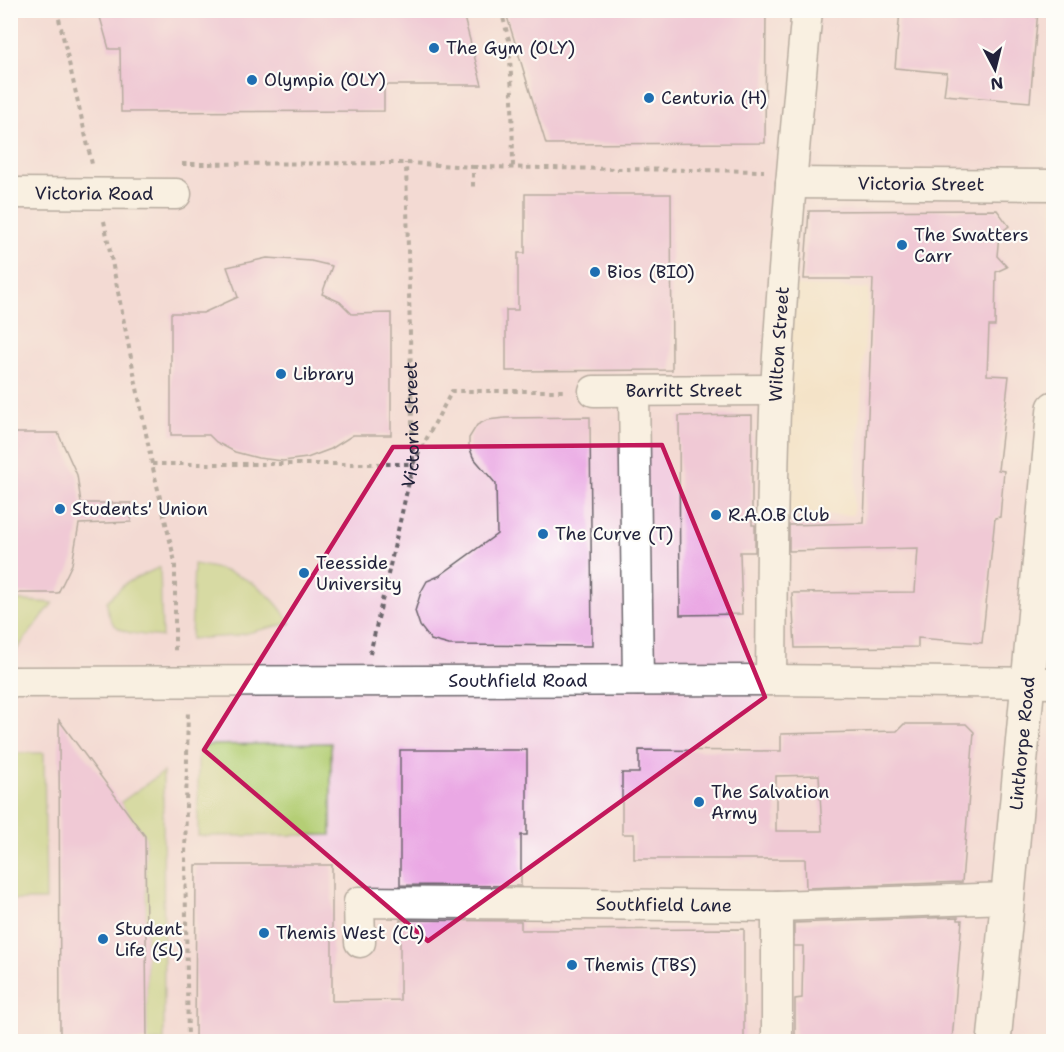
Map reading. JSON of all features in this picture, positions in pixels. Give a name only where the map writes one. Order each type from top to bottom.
[{"type":"main road","name":"Linthorpe Road","points":[[994,1041],[1008,898],[1040,682],[1053,408]]},
{"type":"street","name":"Wilton Street","points":[[771,680],[772,514],[776,390],[791,177],[807,10]]},
{"type":"street","name":"Victoria Street","points":[[791,177],[1053,185]]},
{"type":"street","name":"Victoria Road","points":[[10,193],[176,194]]},
{"type":"street","name":"Barritt Street","points":[[594,391],[776,390]]},
{"type":"street","points":[[634,391],[638,680]]},
{"type":"street","name":"Southfield Road","points":[[10,682],[771,680],[1040,682]]},
{"type":"street","name":"Southfield Lane","points":[[360,942],[359,902],[777,906],[1008,898]]},
{"type":"street","points":[[777,906],[777,1041]]},
{"type":"path","points":[[57,10],[99,193],[152,464],[175,562],[175,657],[181,658]]},
{"type":"path","points":[[501,10],[509,40],[513,168]]},
{"type":"path","points":[[173,164],[406,163],[791,177]]},
{"type":"path","name":"Victoria Street","points":[[365,681],[413,464],[406,163]]},
{"type":"path","points":[[92,164],[104,164]]},
{"type":"path","points":[[473,167],[473,187]]},
{"type":"path","points":[[152,464],[413,464],[452,391],[594,391]]},
{"type":"path","points":[[188,711],[185,857],[188,1041]]},
{"type":"highlighted area","points":[[662,445],[765,697],[428,941],[204,750],[393,447]]},
{"type":"shaded area","name":"Teesside University","points":[[10,11],[799,11],[772,514],[853,515],[869,289],[786,285],[813,11],[1053,11],[1053,1041],[11,1041]]},
{"type":"green space","points":[[194,564],[238,575],[250,582],[271,598],[290,623],[234,636],[191,639]]},
{"type":"green space","points":[[160,567],[162,637],[132,633],[117,627],[108,612],[107,601],[126,583]]},
{"type":"green space","points":[[11,600],[53,603],[11,654]]},
{"type":"green space","points":[[331,743],[331,835],[198,836],[198,752],[207,745]]},
{"type":"green space","points":[[11,753],[44,753],[46,900],[11,900]]},
{"type":"green space","points":[[163,772],[164,1041],[147,1041],[145,836],[120,803]]},
{"type":"building","name":"Olympia (OLY)","points":[[98,10],[462,10],[482,85],[384,85],[384,111],[121,112],[120,49],[109,49]]},
{"type":"building","name":"Centuria (H)","points":[[505,10],[766,10],[765,143],[546,144]]},
{"type":"building","points":[[900,10],[1038,10],[1030,102],[944,95],[947,73],[895,68]]},
{"type":"building","name":"Bios (BIO)","points":[[525,194],[671,194],[672,370],[506,371],[506,310],[518,310],[518,253],[525,253]]},
{"type":"building","points":[[997,210],[1009,226],[999,234],[997,256],[1007,267],[996,272],[995,326],[989,326],[987,375],[1009,376],[998,470],[1004,471],[1000,517],[995,518],[982,643],[918,638],[918,647],[795,648],[792,593],[915,592],[918,548],[789,551],[789,525],[864,523],[873,279],[804,279],[809,211]]},
{"type":"building","name":"Library","points":[[267,258],[311,261],[332,266],[322,294],[340,302],[352,314],[391,313],[391,435],[353,435],[331,449],[307,458],[283,461],[235,452],[216,442],[209,435],[171,435],[171,313],[203,313],[238,297],[227,267]]},
{"type":"building","name":"R.A.O.B Club","points":[[752,415],[752,525],[755,525],[755,552],[740,552],[742,614],[680,615],[679,416]]},
{"type":"building","name":"The Curve (T)","points":[[590,417],[592,646],[449,645],[431,640],[420,626],[415,611],[427,581],[439,576],[497,534],[496,484],[473,457],[469,446],[469,438],[477,425],[487,420],[505,418]]},
{"type":"building","name":"Students' Union","points":[[10,433],[58,433],[77,475],[81,503],[131,503],[131,522],[79,524],[72,564],[58,593],[10,593]]},
{"type":"building","name":"Student Life (SL)","points":[[59,720],[145,836],[147,1041],[60,1041]]},
{"type":"building","points":[[904,724],[966,724],[974,732],[962,882],[806,888],[805,859],[634,859],[634,834],[622,834],[622,773],[639,773],[639,750],[781,751],[781,734],[897,731]],"holes":[[[819,775],[822,831],[776,831],[776,776]]]},
{"type":"building","points":[[400,750],[527,750],[527,835],[521,835],[521,886],[400,885]]},
{"type":"building","name":"Themis (TBS)","points":[[196,865],[332,865],[332,1001],[400,1000],[400,920],[521,921],[521,930],[744,929],[744,1041],[195,1041]]},
{"type":"building","points":[[958,917],[958,920],[962,920],[952,1041],[795,1041],[795,999],[802,998],[803,946],[794,946],[794,923]]},
{"type":"place","name":"The Gym (OLY)","points":[[434,48]]},
{"type":"place","name":"Olympia (OLY)","points":[[252,80]]},
{"type":"place","name":"Centuria (H)","points":[[649,98]]},
{"type":"place","name":"The Swatters Carr","points":[[902,245]]},
{"type":"place","name":"Bios (BIO)","points":[[595,272]]},
{"type":"place","name":"Library","points":[[281,374]]},
{"type":"place","name":"Students' Union","points":[[60,509]]},
{"type":"place","name":"R.A.O.B Club","points":[[716,515]]},
{"type":"place","name":"The Curve (T)","points":[[543,534]]},
{"type":"place","name":"Teesside University","points":[[304,573]]},
{"type":"place","name":"The Salvation Army","points":[[699,802]]},
{"type":"place","name":"Themis West (CL)","points":[[264,933]]},
{"type":"place","name":"Student Life (SL)","points":[[103,939]]},
{"type":"place","name":"Themis (TBS)","points":[[572,965]]}]
